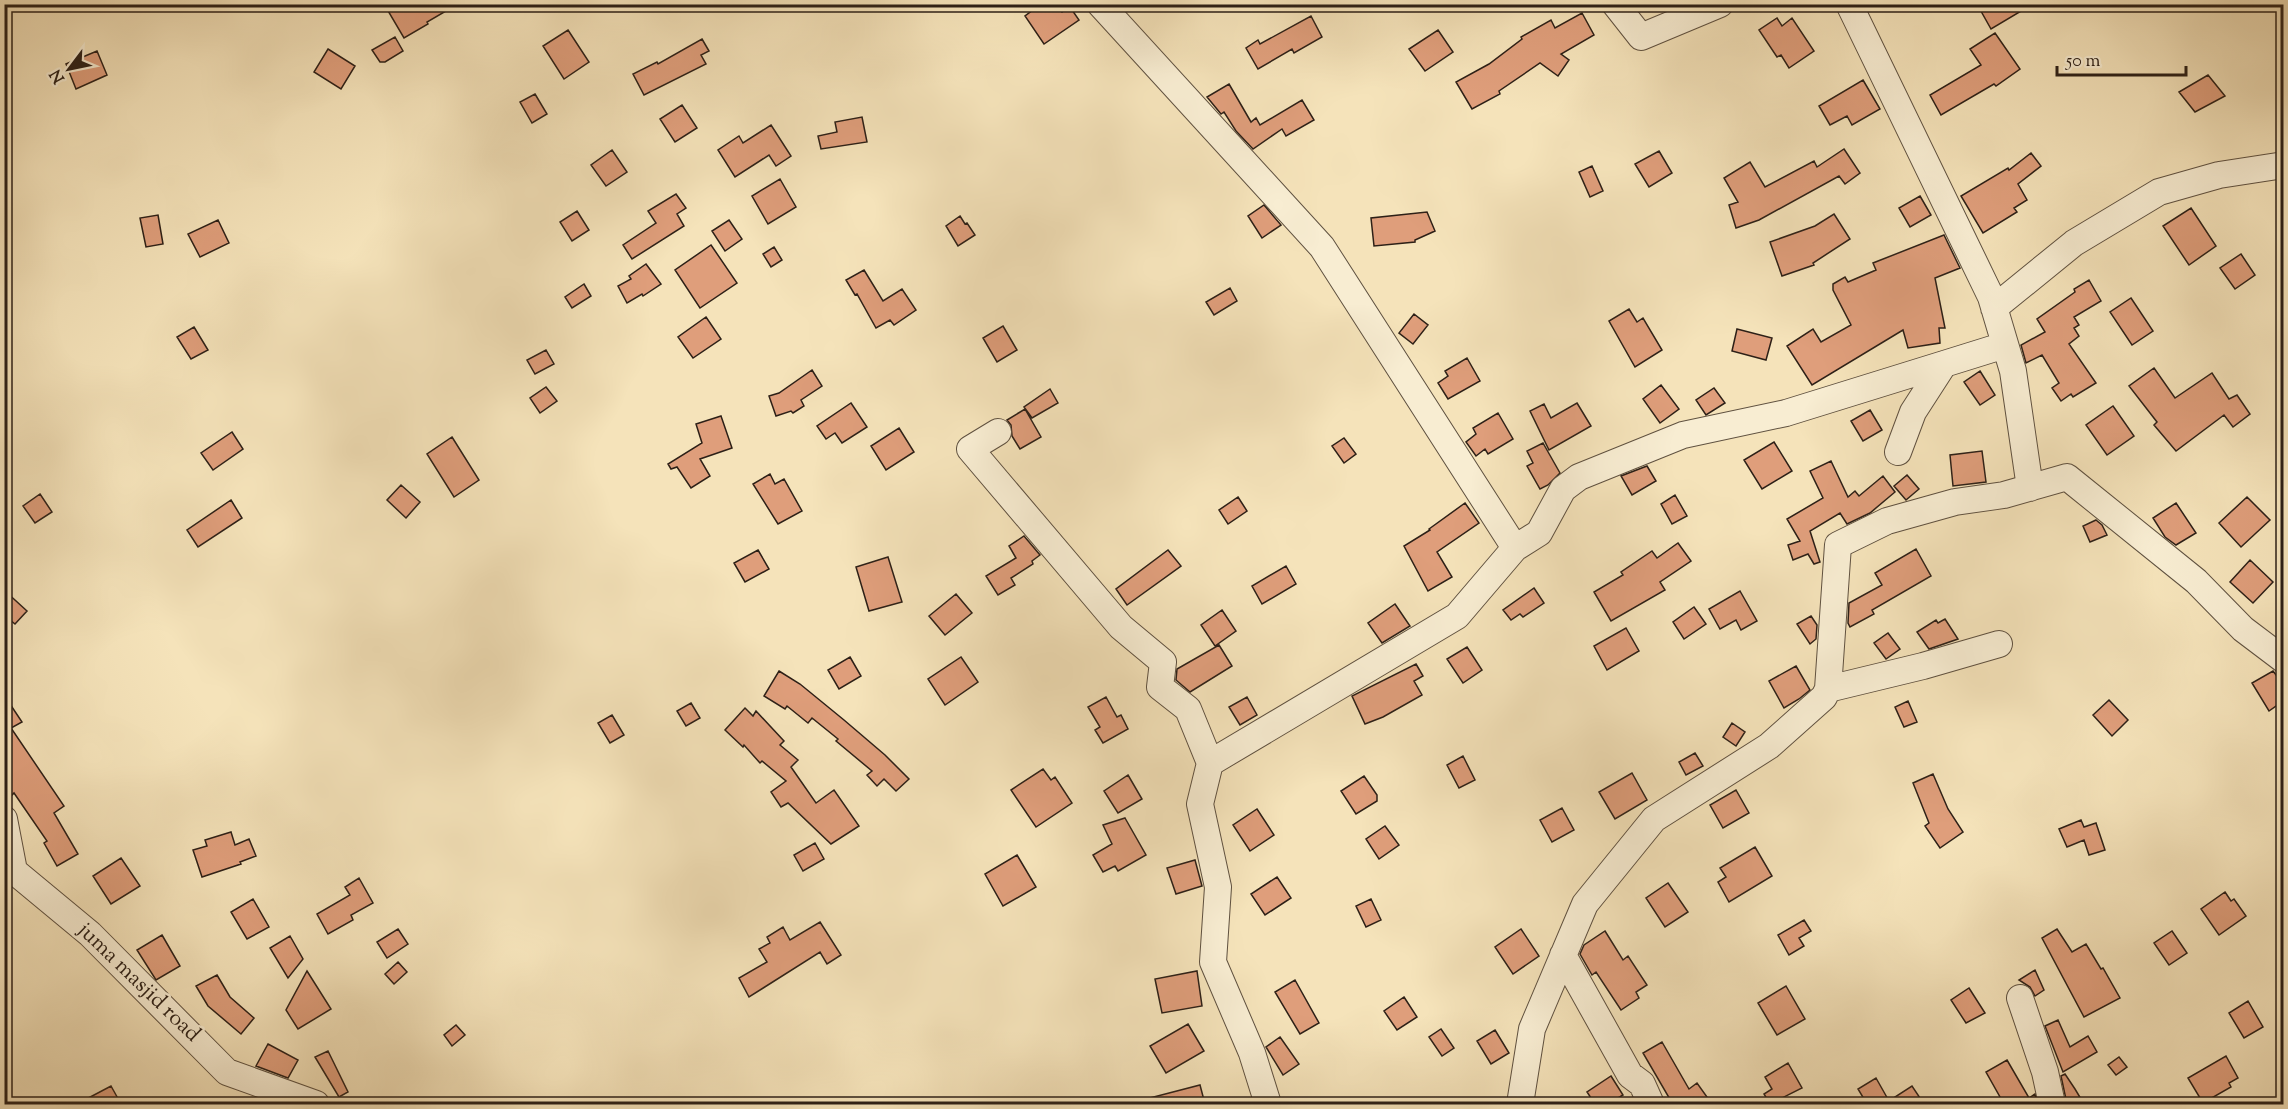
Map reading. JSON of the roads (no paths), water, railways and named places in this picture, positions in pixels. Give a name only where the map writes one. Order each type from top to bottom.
[{"type":"street","points":[[1100,4],[1322,247],[1515,548]]},
{"type":"street","points":[[1615,4],[1641,37],[1720,4]]},
{"type":"street","points":[[1849,4],[1991,297],[2013,372],[2030,488]]},
{"type":"street","points":[[1994,308],[2074,243],[2159,192],[2219,175],[2283,165]]},
{"type":"street","points":[[1210,763],[1457,616],[1515,548],[1539,533],[1563,489],[1579,477],[1683,435],[1786,413],[2005,345]]},
{"type":"street","points":[[1898,452],[1914,412],[1944,364]]},
{"type":"street","points":[[998,432],[970,449],[1121,627],[1163,663],[1160,687],[1188,709],[1210,763],[1200,804],[1218,887],[1213,962],[1252,1053],[1268,1104]]},
{"type":"street","points":[[1520,1104],[1532,1029],[1585,904],[1654,819],[1768,746],[1824,697],[1828,689],[1838,545],[1887,521],[1955,502],[2004,495],[2067,477],[2196,581],[2243,629],[2283,660]]},
{"type":"street","points":[[1828,689],[1923,666],[1998,644]]},
{"type":"street","name":"juma masjid road","points":[[4,819],[14,871],[90,934],[227,1072],[316,1104]]},
{"type":"street","points":[[1563,955],[1610,1036],[1630,1076],[1642,1084],[1651,1104]]},
{"type":"street","points":[[2020,998],[2045,1072],[2052,1104]]}]
